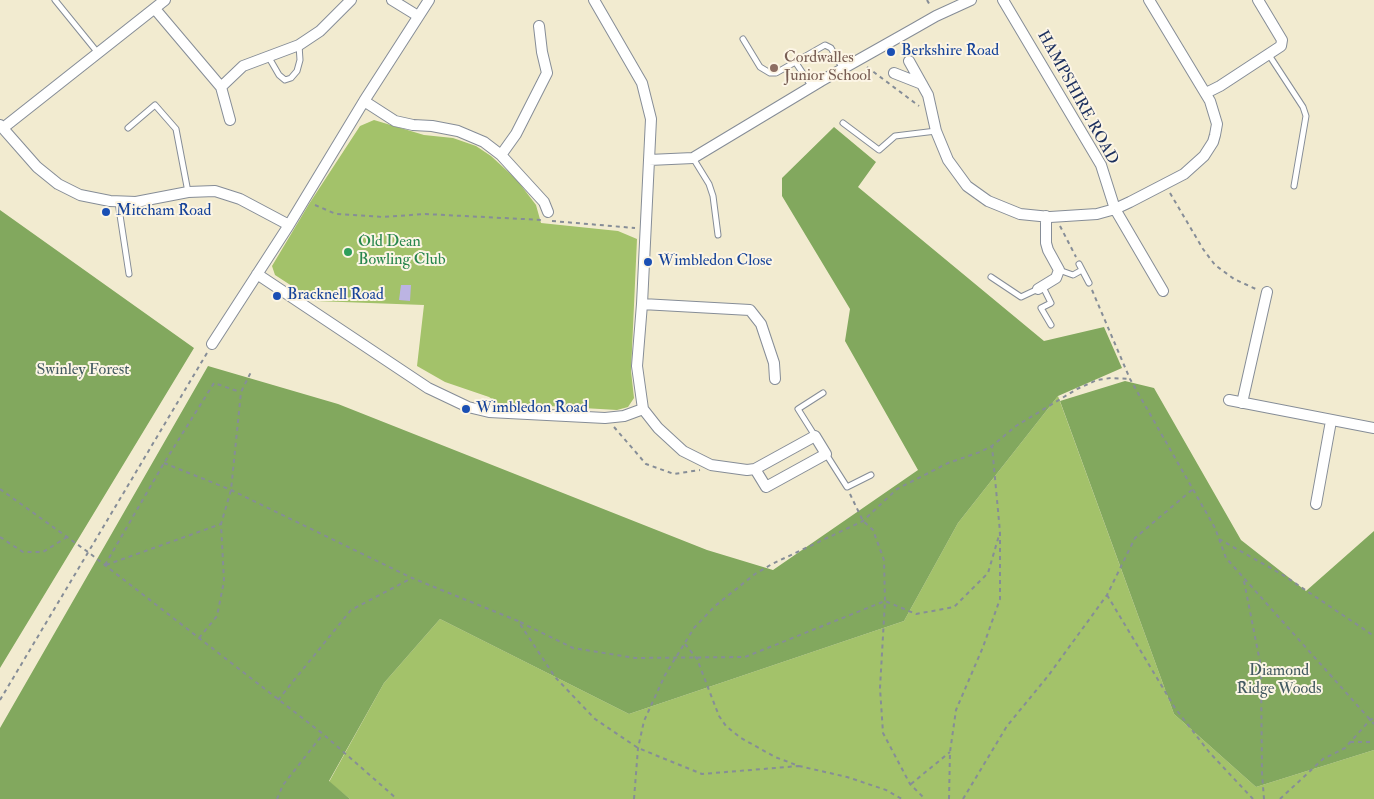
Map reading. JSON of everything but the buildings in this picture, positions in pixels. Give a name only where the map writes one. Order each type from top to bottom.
[{"type":"street","points":[[165,0],[1,126],[37,167],[58,184],[80,195],[110,201],[136,202],[188,192],[215,191],[240,199],[289,225]]},
{"type":"street","points":[[221,86],[243,66],[299,45],[320,31],[351,0]]},
{"type":"street","points":[[392,0],[418,16]]},
{"type":"street","points":[[212,344],[289,225],[364,101],[429,0]]},
{"type":"street","points":[[594,0],[642,83],[651,120],[637,366],[643,409],[658,428],[682,452],[711,465],[747,470],[755,469],[815,436],[826,454],[766,487],[755,469]]},
{"type":"street","points":[[649,160],[693,158],[936,16],[971,0]]},
{"type":"street","name":"HAMPSHIRE ROAD","points":[[1004,0],[1101,165],[1115,209],[1162,291]]},
{"type":"street","points":[[909,61],[928,95],[936,131],[948,160],[967,186],[988,201],[1020,214],[1059,217],[1097,214],[1115,209],[1184,174],[1204,156],[1213,142],[1217,124],[1210,101],[1149,0]]},
{"type":"street","points":[[1206,93],[1281,46],[1282,40],[1258,0]]},
{"type":"street","points":[[155,9],[221,86],[230,120]]},
{"type":"street","points":[[501,155],[516,134],[547,73],[539,26]]},
{"type":"street","points":[[894,73],[922,84]]},
{"type":"street","points":[[364,101],[395,121],[458,131],[484,142],[501,155],[544,202],[545,216]]},
{"type":"street","points":[[1040,288],[1056,278],[1059,270],[1046,243],[1046,216]]},
{"type":"street","points":[[257,274],[428,388],[468,407],[489,412],[605,418],[624,416],[643,409]]},
{"type":"street","points":[[1242,403],[1266,292]]},
{"type":"street","points":[[642,304],[750,310],[761,324],[774,363],[775,379]]},
{"type":"street","points":[[1229,400],[1374,428]]},
{"type":"street","points":[[1316,504],[1332,421]]},
{"type":"lane","points":[[55,0],[98,53]]},
{"type":"lane","points":[[743,39],[760,67],[764,70],[776,73],[818,49],[828,46],[843,70]]},
{"type":"lane","points":[[268,56],[279,75],[285,80],[291,78],[297,71],[300,60],[299,45]]},
{"type":"lane","points":[[1269,55],[1303,107],[1306,116],[1294,186]]},
{"type":"lane","points":[[796,63],[812,87]]},
{"type":"lane","points":[[128,128],[155,106],[176,129],[188,192]]},
{"type":"lane","points":[[843,122],[879,150],[895,136],[936,131]]},
{"type":"lane","points":[[693,158],[709,184],[713,196],[718,235]]},
{"type":"lane","points":[[118,202],[130,274]]},
{"type":"lane","points":[[1059,270],[1073,275],[1080,267],[1089,283]]},
{"type":"lane","points":[[991,277],[1021,297],[1040,288],[1051,303],[1041,308],[1051,325]]},
{"type":"lane","points":[[815,436],[798,409],[823,393]]},
{"type":"lane","points":[[826,454],[847,487],[871,475]]},
{"type":"path","points":[[866,66],[933,117]]},
{"type":"path","points":[[1165,184],[1203,249],[1215,265],[1234,279],[1257,290],[1266,292]]},
{"type":"path","points":[[305,198],[316,206],[336,214],[383,217],[425,214],[545,216],[552,221],[645,228]]},
{"type":"path","points":[[1059,217],[1059,224],[1080,267]]},
{"type":"path","points":[[1089,283],[1130,379],[1193,489],[1219,538],[1226,558],[1374,724]]},
{"type":"path","points":[[0,700],[203,360]]},
{"type":"path","points":[[199,638],[216,616],[224,581],[221,524],[231,490],[241,392],[252,370]]},
{"type":"path","points":[[634,799],[638,748],[644,721],[664,674],[694,628],[715,606],[755,574],[863,520],[897,489],[948,463],[992,446],[1016,426],[1077,389],[1097,380],[1111,378],[1130,379]]},
{"type":"path","points":[[105,565],[164,462],[214,383],[241,392]]},
{"type":"path","points":[[605,418],[646,464],[674,474],[695,472],[711,465]]},
{"type":"path","points":[[949,799],[950,752],[956,710],[984,646],[1000,599],[1000,532],[992,446]]},
{"type":"path","points":[[164,462],[231,490],[412,578],[518,621],[573,648],[635,658],[745,657],[885,601],[916,614],[954,607],[988,573],[1000,532]]},
{"type":"path","points":[[847,487],[863,520],[873,530],[884,560],[885,601],[880,688],[883,734],[910,784],[924,799]]},
{"type":"path","points":[[963,799],[1007,726],[1048,676],[1107,595],[1135,538],[1193,489]]},
{"type":"path","points":[[0,490],[88,552],[199,638],[322,734],[397,799]]},
{"type":"path","points":[[105,565],[221,524]]},
{"type":"path","points":[[0,537],[23,552],[43,552],[67,537]]},
{"type":"path","points":[[1219,538],[1283,574],[1374,636]]},
{"type":"path","points":[[278,700],[351,610],[412,578]]},
{"type":"path","points":[[1244,579],[1261,667],[1264,799]]},
{"type":"path","points":[[1107,595],[1175,708],[1209,752],[1253,799]]},
{"type":"path","points":[[518,621],[555,677],[595,718],[638,748],[702,774],[800,766]]},
{"type":"path","points":[[684,643],[697,658],[719,716],[726,726],[741,738],[775,757],[800,766],[847,777],[886,790],[902,799]]},
{"type":"path","points":[[1280,799],[1323,759],[1345,748],[1374,718]]},
{"type":"path","points":[[277,799],[282,785],[322,734]]},
{"type":"path","points":[[1350,742],[1374,742]]},
{"type":"path","points":[[910,784],[950,752]]},
{"type":"green space","points":[[374,120],[424,135],[453,138],[476,146],[491,156],[517,180],[536,205],[541,223],[618,231],[637,239],[631,371],[634,398],[628,407],[617,410],[498,403],[489,397],[445,382],[417,366],[424,305],[315,301],[275,275],[272,266],[309,204],[360,126]]},
{"type":"green space","points":[[834,127],[876,162],[858,187],[1044,341],[1104,327],[1122,368],[1058,396],[958,523],[904,621],[629,714],[440,619],[384,683],[329,781],[350,799],[0,799],[0,728],[208,366],[338,404],[707,550],[773,570],[918,470],[845,341],[850,309],[782,196],[782,178]]},
{"type":"green space","name":"Swinley Forest","points":[[0,210],[194,348],[0,668]]},
{"type":"green space","name":"Diamond Ridge Woods","points":[[1125,381],[1154,388],[1241,540],[1306,591],[1374,531],[1374,750],[1256,787],[1174,714],[1060,401]]},
{"type":"green space","points":[[1058,396],[1174,714],[1256,787],[1374,750],[1374,799],[350,799],[329,782],[384,683],[440,619],[629,714],[904,621],[958,523]]},
{"type":"place","name":"Berkshire Road","points":[[891,52]]},
{"type":"place","name":"Cordwalles Junior School","points":[[774,68]]},
{"type":"place","name":"Mitcham Road","points":[[106,212]]},
{"type":"place","name":"Old Dean Bowling Club","points":[[348,252]]},
{"type":"place","name":"Wimbledon Close","points":[[648,262]]},
{"type":"place","name":"Bracknell Road","points":[[277,296]]},
{"type":"place","name":"Wimbledon Road","points":[[466,409]]}]
